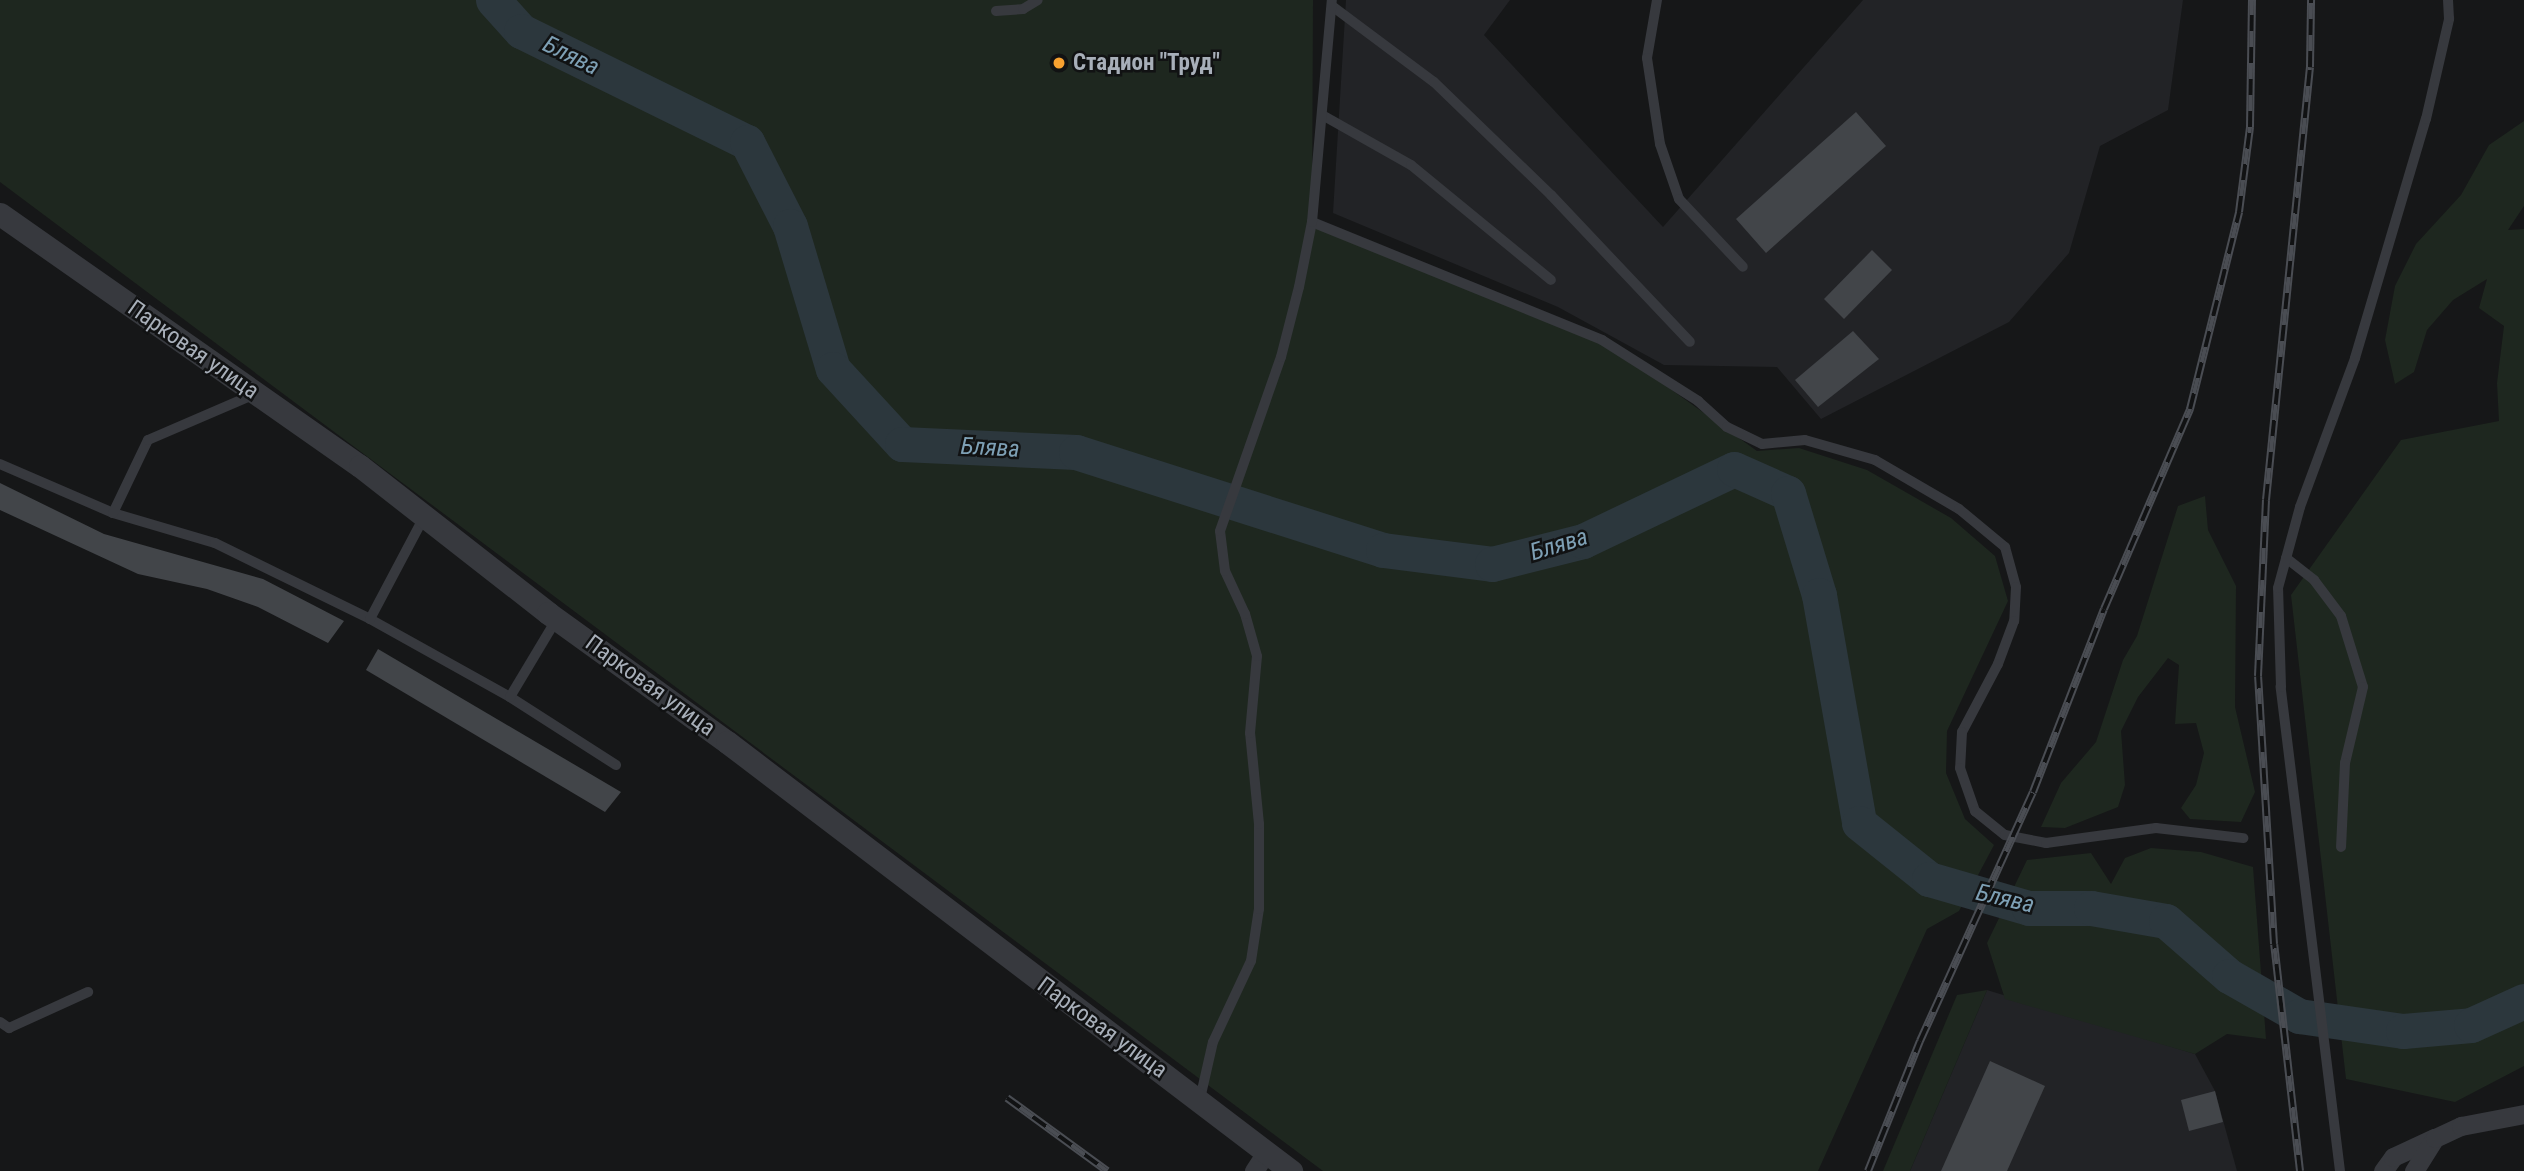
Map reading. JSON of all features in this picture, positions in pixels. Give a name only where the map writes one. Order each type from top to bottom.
[{"type":"street","name":"Парковая улица","points":[[1,217],[256,394],[424,516],[556,619],[727,741],[1291,1171]]},
{"type":"street","points":[[2499,1118],[2524,1105]]},
{"type":"street","points":[[2383,1171],[2393,1157],[2461,1126],[2524,1114]]},
{"type":"street","points":[[2413,1171],[2435,1138]]},
{"type":"street","points":[[1254,1171],[1267,1151]]},
{"type":"lane","points":[[996,11],[1023,9],[1038,0]]},
{"type":"lane","points":[[1657,0],[1647,58],[1661,144],[1679,199],[1743,267]]},
{"type":"lane","points":[[2340,1171],[2281,687],[2278,588],[2355,358],[2426,119],[2449,19],[2448,0]]},
{"type":"lane","points":[[1200,1100],[1213,1042],[1251,961],[1259,909],[1259,824],[1250,733],[1257,656],[1245,614],[1224,571],[1220,531],[1281,357],[1312,222],[1324,116],[1332,3]]},
{"type":"lane","points":[[1332,3],[1434,82],[1551,195],[1690,342]]},
{"type":"lane","points":[[1324,116],[1410,165],[1550,280]]},
{"type":"lane","points":[[1312,222],[1602,340],[1698,401],[1727,427],[1762,444],[1805,440],[1874,460],[1959,509],[1995,538],[2005,547],[2016,587],[2014,621],[1998,664],[1962,732],[1960,768],[1975,811],[2005,835],[2046,843],[2156,828],[2243,838]]},
{"type":"lane","points":[[113,513],[148,440],[256,394]]},
{"type":"lane","points":[[0,464],[113,513],[215,542],[370,619],[510,697],[616,765]]},
{"type":"lane","points":[[370,619],[424,516]]},
{"type":"lane","points":[[2286,558],[2314,580],[2341,616],[2363,687],[2345,763],[2341,847]]},
{"type":"lane","points":[[510,697],[556,619]]},
{"type":"lane","points":[[0,1022],[9,1028],[88,992]]},
{"type":"shaded area","points":[[0,0],[1313,0],[1312,222],[1602,340],[1757,451],[1799,448],[1867,470],[1951,518],[1995,556],[2008,601],[1947,731],[1946,773],[1965,819],[1994,845],[1959,911],[1927,929],[1818,1171],[1323,1171],[0,182]]},
{"type":"shaded area","points":[[1346,0],[1510,0],[1484,35],[1663,227],[1863,0],[2183,0],[2168,110],[2100,146],[2069,253],[2009,322],[1821,419],[1777,367],[1664,365],[1558,307],[1333,213]]},
{"type":"shaded area","points":[[2524,121],[2524,206],[2508,230],[2524,229],[2524,1066],[2455,1102],[2346,1079],[2291,595],[2401,440],[2499,421],[2497,383],[2504,326],[2479,308],[2487,279],[2453,300],[2427,330],[2414,372],[2395,384],[2385,340],[2395,286],[2416,244],[2461,195],[2489,145]]},
{"type":"shaded area","points":[[2205,496],[2208,530],[2236,586],[2235,707],[2255,792],[2241,822],[2190,819],[2181,808],[2196,785],[2204,753],[2196,723],[2175,724],[2179,665],[2168,658],[2138,697],[2121,731],[2125,785],[2118,807],[2065,828],[2041,827],[2061,783],[2096,742],[2123,660],[2137,636],[2178,506]]},
{"type":"shaded area","points":[[2151,848],[2201,852],[2253,867],[2266,1039],[2227,1034],[2195,1054],[2005,999],[1987,943],[2027,860],[2091,853],[2111,884],[2125,858]]},
{"type":"shaded area","points":[[1987,990],[2195,1054],[2215,1091],[2237,1171],[1910,1171]]},
{"type":"shaded area","points":[[1987,990],[1910,1171],[1883,1171],[1957,995]]},
{"type":"building","points":[[1856,112],[1886,146],[1766,253],[1736,219]]},
{"type":"building","points":[[1872,250],[1892,270],[1844,319],[1824,299]]},
{"type":"building","points":[[1853,331],[1879,359],[1818,407],[1795,380]]},
{"type":"building","points":[[0,483],[104,534],[263,579],[344,621],[328,643],[258,607],[207,589],[138,574],[0,510]]},
{"type":"building","points":[[378,649],[621,792],[605,812],[366,670]]},
{"type":"building","points":[[1990,1061],[2045,1086],[2007,1171],[1941,1171]]},
{"type":"building","points":[[2215,1091],[2223,1122],[2189,1131],[2181,1100]]},
{"type":"waterway","name":"Блява","points":[[493,0],[521,31],[747,142],[790,226],[833,369],[902,444],[1076,452],[1383,550],[1492,564],[1583,541],[1734,469],[1788,493],[1819,595],[1859,823],[1929,879],[2029,908],[2091,908],[2166,921],[2229,976],[2299,1016],[2403,1031],[2471,1025],[2524,1001]]},
{"type":"railway","points":[[1868,1171],[1920,1041],[2033,792],[2104,609],[2190,409],[2239,212],[2250,127],[2252,0]]},
{"type":"railway","points":[[2300,1171],[2274,944],[2258,676],[2266,500],[2310,67],[2311,0]]},
{"type":"railway","points":[[1007,1098],[1107,1171]]},
{"type":"place","name":"Стадион \"Труд\"","points":[[1059,63]]}]
